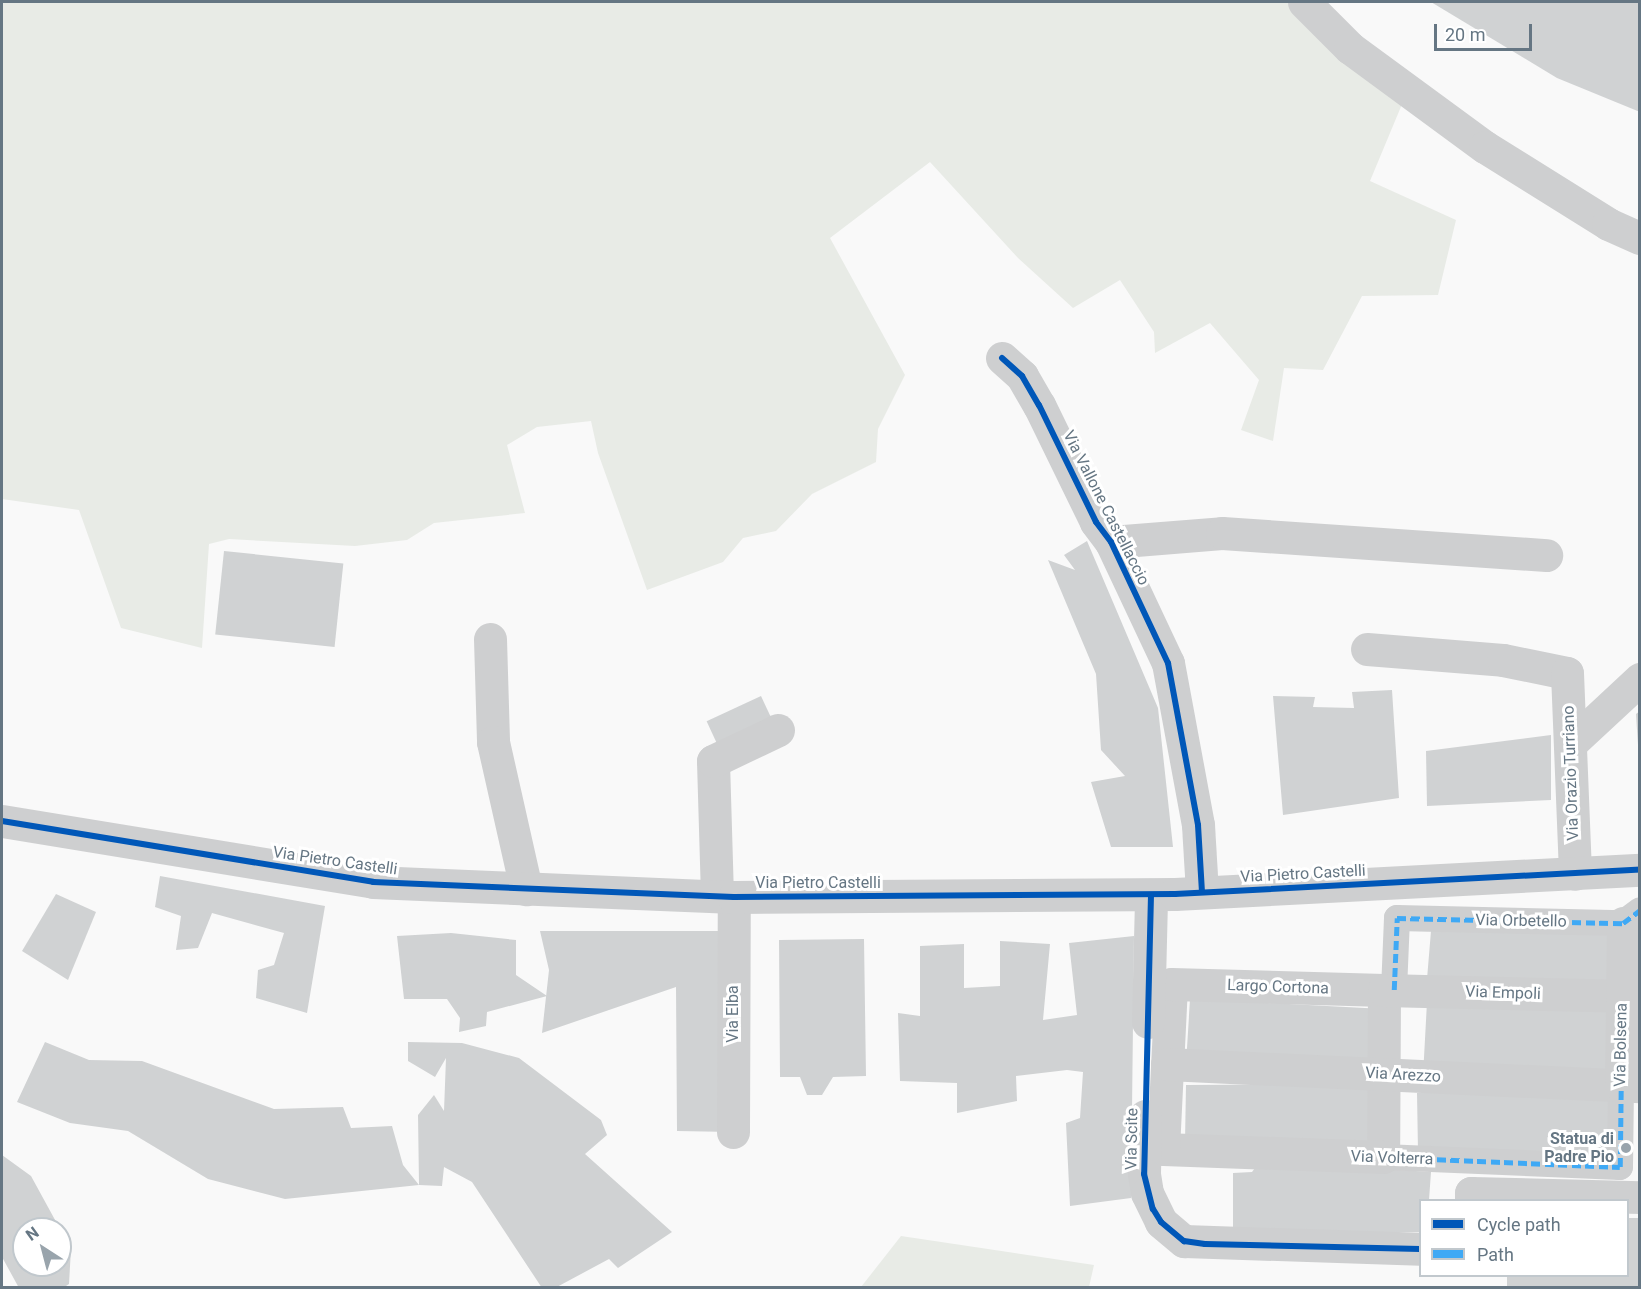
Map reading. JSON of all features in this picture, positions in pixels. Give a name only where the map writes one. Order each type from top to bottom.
[{"type":"street","points":[[1304,2],[1350,48],[1485,147],[1608,224],[1640,238]]},
{"type":"street","name":"Via Vallone Castellaccio","points":[[1002,358],[1022,376],[1096,522],[1112,543],[1168,663],[1198,825],[1202,892]]},
{"type":"street","points":[[1112,543],[1222,533],[1546,555]]},
{"type":"street","points":[[490,639],[493,742],[526,889]]},
{"type":"street","name":"Via Orazio Turriano","points":[[1367,649],[1503,660],[1567,673],[1575,873]]},
{"type":"street","points":[[1570,744],[1640,679]]},
{"type":"street","name":"Via Elba","points":[[732,1132],[726,897],[713,761],[778,730]]},
{"type":"street","name":"Via Pietro Castelli","points":[[2,821],[373,882],[726,897],[1151,895],[1640,870]]},
{"type":"street","name":"Via Scite","points":[[1151,895],[1144,1174],[1150,1201],[1161,1222],[1184,1241],[1205,1244],[1419,1249]]},
{"type":"street","name":"Via Orbetello","points":[[1389,990],[1397,918],[1631,916]]},
{"type":"street","name":"Via Bolsena","points":[[1620,1167],[1630,1086],[1622,996],[1631,916]]},
{"type":"street","name":"Largo Cortona","points":[[1167,1064],[1171,984],[1389,990]]},
{"type":"street","points":[[1383,1157],[1384,1074],[1389,990]]},
{"type":"street","name":"Via Empoli","points":[[1389,990],[1622,996]]},
{"type":"street","name":"Via Arezzo","points":[[1167,1064],[1630,1086]]},
{"type":"street","name":"Via Volterra","points":[[1167,1064],[1163,1149],[1620,1167]]},
{"type":"street","points":[[1471,1199],[1471,1193],[1640,1197]]},
{"type":"shaded area","points":[[2,2],[1298,2],[1405,97],[1370,181],[1456,220],[1438,295],[1362,296],[1323,370],[1284,368],[1273,441],[1241,430],[1259,380],[1210,323],[1155,353],[1154,332],[1120,280],[1073,308],[1018,258],[930,162],[830,238],[905,375],[878,429],[876,462],[812,494],[776,531],[743,538],[723,562],[647,590],[598,453],[591,421],[537,427],[507,445],[525,513],[434,523],[407,540],[355,546],[229,539],[209,544],[202,648],[121,628],[79,510],[2,499]]},
{"type":"shaded area","points":[[901,1236],[1094,1265],[1089,1287],[861,1287]]},
{"type":"building","points":[[1431,2],[1640,2],[1640,112],[1557,78]]},
{"type":"building","points":[[1087,541],[1158,708],[1173,847],[1111,847],[1091,782],[1125,776],[1101,750],[1096,674],[1048,560],[1075,570],[1064,555]]},
{"type":"building","points":[[224,551],[343,564],[335,647],[215,635]]},
{"type":"building","points":[[1392,690],[1399,798],[1283,815],[1273,696],[1315,697],[1313,707],[1354,708],[1352,692]]},
{"type":"building","points":[[761,696],[773,722],[719,748],[707,721]]},
{"type":"building","points":[[1640,711],[1640,745],[1638,745],[1636,714]]},
{"type":"building","points":[[1551,735],[1551,800],[1427,806],[1426,751]]},
{"type":"building","points":[[160,876],[325,906],[307,1013],[256,998],[258,970],[274,965],[284,933],[212,913],[198,948],[176,950],[181,916],[155,907]]},
{"type":"building","points":[[56,894],[96,912],[68,980],[22,951]]},
{"type":"building","points":[[1432,919],[1623,923],[1622,984],[1426,991]]},
{"type":"building","points":[[540,931],[722,931],[733,1132],[677,1131],[676,987],[542,1033],[549,970]]},
{"type":"building","points":[[451,933],[516,940],[516,975],[547,996],[487,1012],[486,1026],[459,1032],[460,1018],[447,999],[404,999],[397,936]]},
{"type":"building","points":[[1134,936],[1131,1198],[1070,1206],[1066,1123],[1080,1118],[1083,1072],[1067,1070],[1016,1076],[1017,1101],[957,1113],[957,1083],[900,1081],[898,1013],[920,1016],[920,946],[964,944],[964,988],[1000,986],[1000,941],[1050,944],[1043,1020],[1077,1015],[1069,943]]},
{"type":"building","points":[[864,939],[866,1076],[833,1077],[822,1095],[807,1095],[800,1077],[780,1077],[779,940]]},
{"type":"building","points":[[1622,996],[1620,1167],[1418,1152],[1417,1093],[1617,1085],[1423,1076],[1427,1002]]},
{"type":"building","points":[[1190,999],[1384,1009],[1373,1065],[1186,1065]]},
{"type":"building","points":[[45,1042],[89,1060],[142,1061],[274,1109],[343,1107],[351,1128],[392,1126],[403,1165],[419,1185],[285,1199],[208,1179],[128,1131],[70,1123],[17,1102]]},
{"type":"building","points":[[408,1042],[462,1043],[519,1058],[601,1120],[607,1135],[585,1154],[672,1232],[618,1268],[609,1259],[555,1288],[542,1288],[472,1182],[444,1167],[442,1186],[419,1185],[418,1115],[434,1095],[444,1111],[446,1058],[435,1077],[408,1061]]},
{"type":"building","points":[[1383,1084],[1370,1149],[1185,1142],[1186,1085]]},
{"type":"building","points":[[2,1155],[31,1176],[53,1217],[12,1217],[12,1275],[2,1257]]},
{"type":"building","points":[[1260,1161],[1431,1172],[1429,1199],[1419,1199],[1419,1232],[1233,1232],[1233,1173],[1252,1172]]},
{"type":"building","points":[[1629,1218],[1640,1218],[1640,1288],[1507,1288],[1507,1277],[1629,1277]]},
{"type":"building","points":[[13,1277],[69,1277],[69,1284],[63,1288],[19,1288]]},
{"type":"marked path","points":[[1394,990],[1397,918],[1623,923],[1640,910]]},
{"type":"marked path","points":[[1383,1157],[1620,1167],[1621,1085]]},
{"type":"cycle path","points":[[1002,358],[1022,376],[1039,405],[1096,522],[1111,542],[1168,663],[1198,825],[1202,892]]},
{"type":"cycle path","points":[[2,821],[373,882],[734,897],[1175,894],[1640,870]]},
{"type":"cycle path","points":[[1151,895],[1144,1174],[1153,1209],[1161,1222],[1184,1241],[1205,1244],[1419,1249]]},
{"type":"place","name":"Statua di Padre Pio","points":[[1626,1148]]}]
